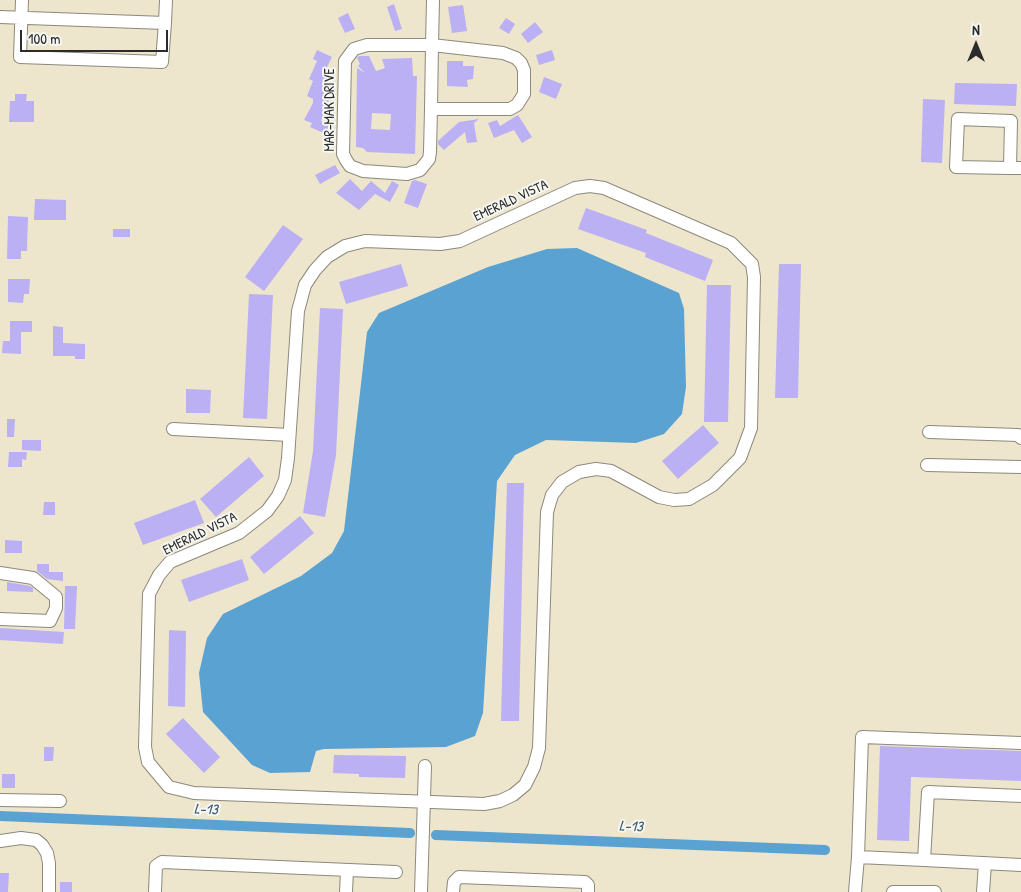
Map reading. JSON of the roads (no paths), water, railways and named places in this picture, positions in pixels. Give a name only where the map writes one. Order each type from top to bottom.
[{"type":"street","points":[[22,0],[20,57],[162,62],[166,0]]},
{"type":"street","points":[[432,45],[510,54],[521,63],[525,87],[522,100],[510,109],[431,109],[432,45],[433,0]]},
{"type":"street","points":[[0,17],[165,23]]},
{"type":"street","name":"MAR-MAK DRIVE","points":[[431,109],[429,159],[420,170],[414,173],[356,170],[350,166],[343,154],[346,60],[354,49],[367,45],[432,45]]},
{"type":"street","points":[[958,119],[1011,121],[1015,168],[956,167],[958,119]]},
{"type":"street","name":"EMERALD VISTA","points":[[590,186],[604,188],[731,243],[752,264],[754,276],[751,428],[740,458],[713,485],[689,499],[674,500],[659,497],[611,471],[596,469],[579,472],[562,482],[552,495],[547,512],[539,748],[534,767],[524,784],[512,795],[500,801],[484,804],[194,793],[169,787],[148,762],[145,747],[149,594],[152,587],[170,562],[239,533],[267,511],[278,496],[284,480],[289,435],[300,300],[305,285],[314,270],[327,257],[345,246],[365,241],[440,244],[460,242],[575,188],[590,186]]},
{"type":"street","points":[[173,429],[289,435]]},
{"type":"street","points":[[929,432],[1018,435],[1021,438]]},
{"type":"street","points":[[927,465],[1021,467]]},
{"type":"street","points":[[0,573],[33,578],[56,597],[56,608],[50,621],[0,619]]},
{"type":"street","points":[[855,892],[862,737],[1021,743]]},
{"type":"street","points":[[421,892],[426,766]]},
{"type":"street","points":[[924,860],[928,792],[1021,796]]},
{"type":"street","points":[[0,800],[60,802]]},
{"type":"street","points":[[0,841],[21,838],[36,840],[42,845],[47,852],[49,863],[49,892]]},
{"type":"street","points":[[858,857],[1021,864]]},
{"type":"street","points":[[155,892],[156,866],[162,862],[396,872]]},
{"type":"street","points":[[983,892],[984,863]]},
{"type":"street","points":[[346,892],[347,870]]},
{"type":"street","points":[[454,892],[454,882],[460,877],[585,882],[588,885],[588,892]]},
{"type":"street","points":[[893,892],[936,892]]},
{"type":"water","points":[[577,248],[679,293],[684,309],[686,387],[682,414],[664,434],[636,443],[546,440],[515,455],[497,481],[483,713],[475,736],[446,747],[324,749],[316,751],[310,772],[270,773],[252,765],[203,712],[199,673],[207,638],[223,614],[301,576],[332,553],[344,531],[367,332],[379,313],[488,267],[547,249]]},
{"type":"waterway","name":"L-13","points":[[0,816],[410,833]]},
{"type":"waterway","name":"L-13","points":[[436,835],[825,850]]}]
